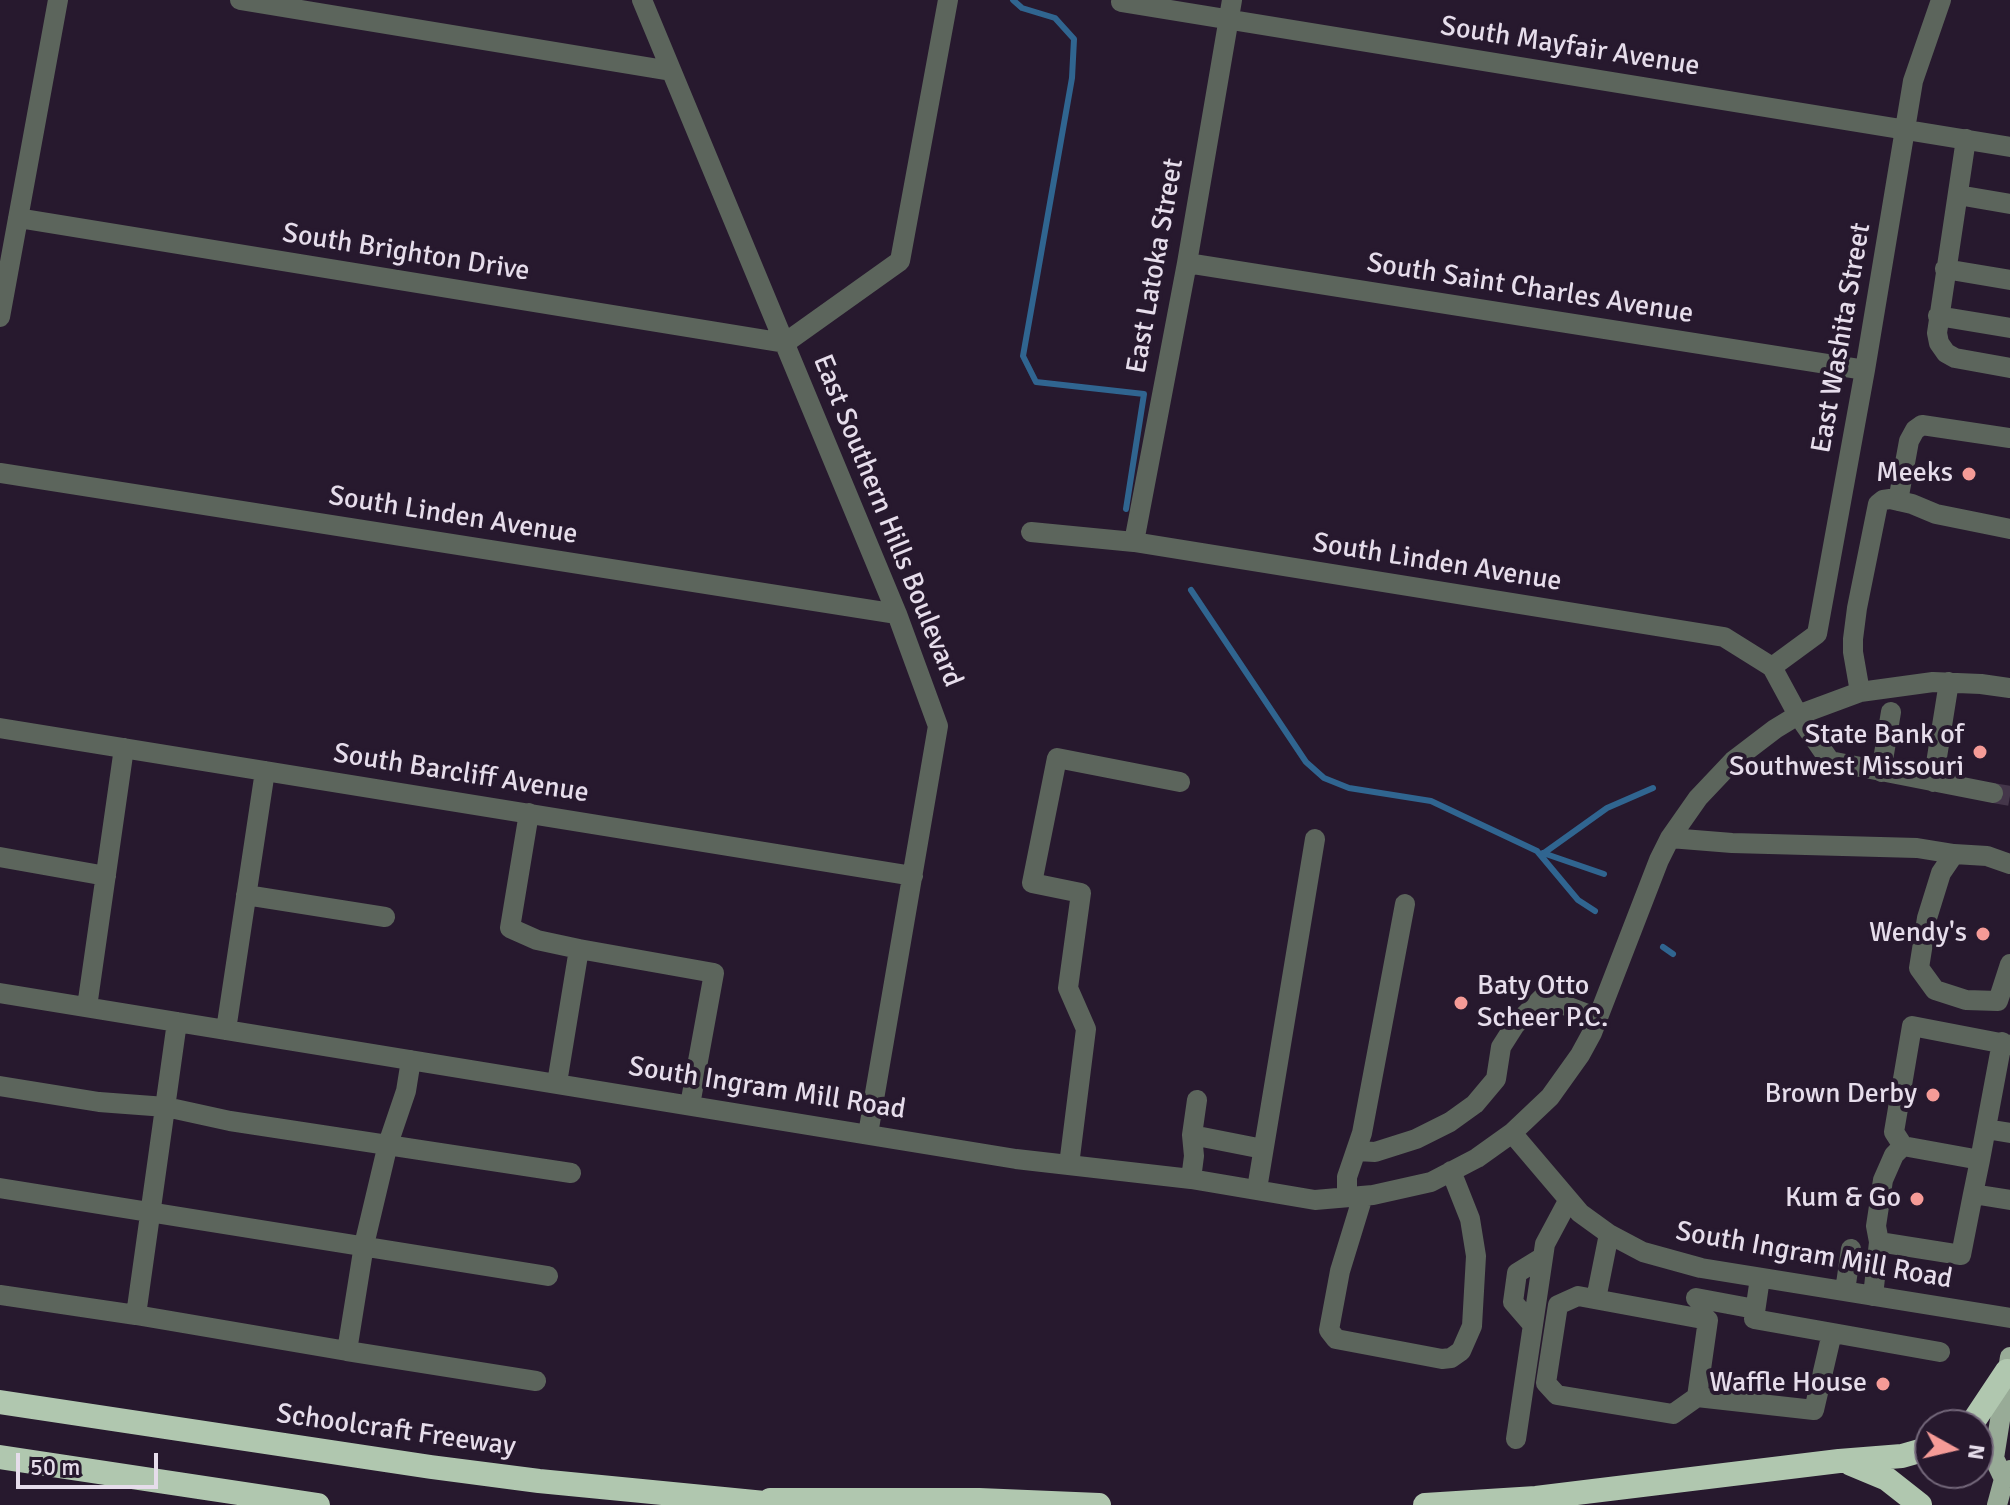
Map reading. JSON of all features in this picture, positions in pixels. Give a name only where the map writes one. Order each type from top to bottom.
[{"type":"highway","points":[[1981,1409],[2008,1364]]},
{"type":"highway","name":"Schoolcraft Freeway","points":[[0,1402],[462,1471],[785,1505]]},
{"type":"highway","points":[[1425,1505],[1536,1498],[1914,1453]]},
{"type":"highway","points":[[0,1457],[318,1505]]},
{"type":"highway","points":[[1839,1461],[1887,1479],[1920,1505]]},
{"type":"highway","points":[[720,1499],[979,1500],[1099,1505]]},
{"type":"main road","points":[[1997,1505],[2007,1474],[1994,1458],[2008,1364]]},
{"type":"street","points":[[0,317],[58,0]]},
{"type":"street","points":[[240,0],[671,71]]},
{"type":"street","name":"East Southern Hills Boulevard","points":[[642,0],[897,614],[938,726],[868,1134]]},
{"type":"street","points":[[785,343],[900,261],[948,0]]},
{"type":"street","name":"East Latoka Street","points":[[1134,542],[1187,263],[1232,0]]},
{"type":"street","name":"East Washita Street","points":[[1772,667],[1817,634],[1913,81],[1941,0]]},
{"type":"street","name":"South Mayfair Avenue","points":[[1121,2],[2010,147]]},
{"type":"street","points":[[1966,139],[1937,333],[1946,353],[1972,362],[2010,368]]},
{"type":"street","points":[[1958,195],[2010,204]]},
{"type":"street","name":"South Brighton Drive","points":[[18,218],[785,343]]},
{"type":"street","name":"South Saint Charles Avenue","points":[[1187,263],[1865,370]]},
{"type":"street","points":[[1945,269],[2010,280]]},
{"type":"street","points":[[1938,316],[2010,328]]},
{"type":"street","points":[[1898,501],[1909,441],[1922,425],[2010,438]]},
{"type":"street","name":"South Linden Avenue","points":[[0,473],[897,614]]},
{"type":"street","points":[[1860,692],[1853,639],[1873,517],[1878,504],[1883,500],[1898,501],[1936,514],[2010,529]]},
{"type":"street","name":"South Linden Avenue","points":[[1031,532],[1134,542],[1724,637],[1772,667],[1798,715],[1830,761],[1993,793]]},
{"type":"street","points":[[1933,782],[1949,682]]},
{"type":"street","name":"South Ingram Mill Road","points":[[0,993],[1016,1159],[1191,1179],[1315,1200],[1355,1196],[1431,1182],[1477,1158],[1512,1133],[1550,1097],[1580,1055],[1598,1018],[1670,838],[1698,798],[1733,761],[1798,715],[1860,692],[1909,683],[1949,682],[2010,688]]},
{"type":"street","points":[[1881,772],[1891,712]]},
{"type":"street","name":"South Barcliff Avenue","points":[[0,728],[913,876]]},
{"type":"street","points":[[87,1007],[124,748]]},
{"type":"street","points":[[1069,1165],[1086,1029],[1068,988],[1081,893],[1032,883],[1057,758],[1180,782]]},
{"type":"street","points":[[226,1030],[265,771]]},
{"type":"street","points":[[529,813],[510,928],[537,940],[714,973],[690,1105]]},
{"type":"street","points":[[1670,838],[1732,843],[1917,848],[1987,856],[2010,864]]},
{"type":"street","points":[[1257,1189],[1315,839]]},
{"type":"street","points":[[1954,854],[1941,873],[1927,918],[1919,968],[1935,990],[1966,1000],[2004,1002],[2010,964]]},
{"type":"street","points":[[0,857],[106,876]]},
{"type":"street","points":[[246,895],[385,917]]},
{"type":"street","points":[[1405,904],[1362,1133],[1347,1177],[1355,1196],[1329,1330],[1336,1339],[1442,1359],[1451,1358],[1461,1351],[1472,1326],[1476,1256],[1470,1219],[1451,1171]]},
{"type":"street","points":[[557,1083],[579,949]]},
{"type":"street","points":[[1357,1151],[1375,1152],[1393,1147],[1439,1127],[1475,1104],[1496,1079],[1501,1047],[1515,1025],[1543,997],[1598,1018]]},
{"type":"street","points":[[136,1315],[177,1022]]},
{"type":"street","points":[[1879,1242],[1961,1255],[2006,1044],[1912,1026],[1894,1132],[1903,1146],[1980,1160]]},
{"type":"street","points":[[347,1351],[364,1245],[388,1144],[406,1091],[411,1060]]},
{"type":"street","points":[[0,1086],[99,1102],[166,1107],[230,1121],[571,1173]]},
{"type":"street","points":[[1191,1179],[1197,1100]]},
{"type":"street","points":[[1986,1129],[2010,1133]]},
{"type":"street","name":"South Ingram Mill Road","points":[[1512,1133],[1568,1201],[1609,1234],[1643,1252],[1701,1268],[2010,1318]]},
{"type":"street","points":[[1192,1135],[1263,1149]]},
{"type":"street","points":[[1873,1296],[1879,1242],[1876,1226],[1883,1180],[1894,1155],[1903,1146]]},
{"type":"street","points":[[0,1188],[548,1276]]},
{"type":"street","points":[[1973,1194],[2010,1200]]},
{"type":"street","points":[[1516,1439],[1545,1244],[1568,1201]]},
{"type":"street","points":[[1596,1299],[1609,1234]]},
{"type":"street","points":[[1845,1291],[1851,1249]]},
{"type":"street","points":[[1532,1324],[1513,1302],[1517,1273],[1543,1257]]},
{"type":"street","points":[[1695,1308],[1701,1268]]},
{"type":"street","points":[[1760,1278],[1754,1319],[1940,1352]]},
{"type":"street","points":[[0,1295],[536,1381]]},
{"type":"street","points":[[1536,1302],[1558,1305],[1578,1296],[1695,1308],[1755,1309]]},
{"type":"street","points":[[1558,1305],[1546,1383],[1557,1395],[1673,1414],[1697,1397],[1814,1410],[1832,1333]]},
{"type":"street","points":[[1695,1308],[1708,1320],[1697,1397]]},
{"type":"waterway","points":[[1013,0],[1022,8],[1055,18],[1074,39],[1072,78],[1023,356],[1036,382],[1144,394],[1126,509]]},
{"type":"waterway","points":[[1191,590],[1306,762],[1324,778],[1349,788],[1431,801],[1537,851],[1578,900],[1595,911]]},
{"type":"waterway","points":[[1544,853],[1607,808],[1653,788]]},
{"type":"waterway","points":[[1543,853],[1604,874]]},
{"type":"waterway","points":[[1663,947],[1673,954]]},
{"type":"tunnel","points":[[1993,793],[2010,796]]},
{"type":"place","name":"Meeks","points":[[1969,474]]},
{"type":"place","name":"State Bank of Southwest Missouri","points":[[1980,752]]},
{"type":"place","name":"Wendy's","points":[[1983,934]]},
{"type":"place","name":"Baty Otto Scheer P.C.","points":[[1461,1003]]},
{"type":"place","name":"Brown Derby","points":[[1933,1095]]},
{"type":"place","name":"Kum & Go","points":[[1917,1199]]},
{"type":"place","name":"Waffle House","points":[[1883,1384]]}]
